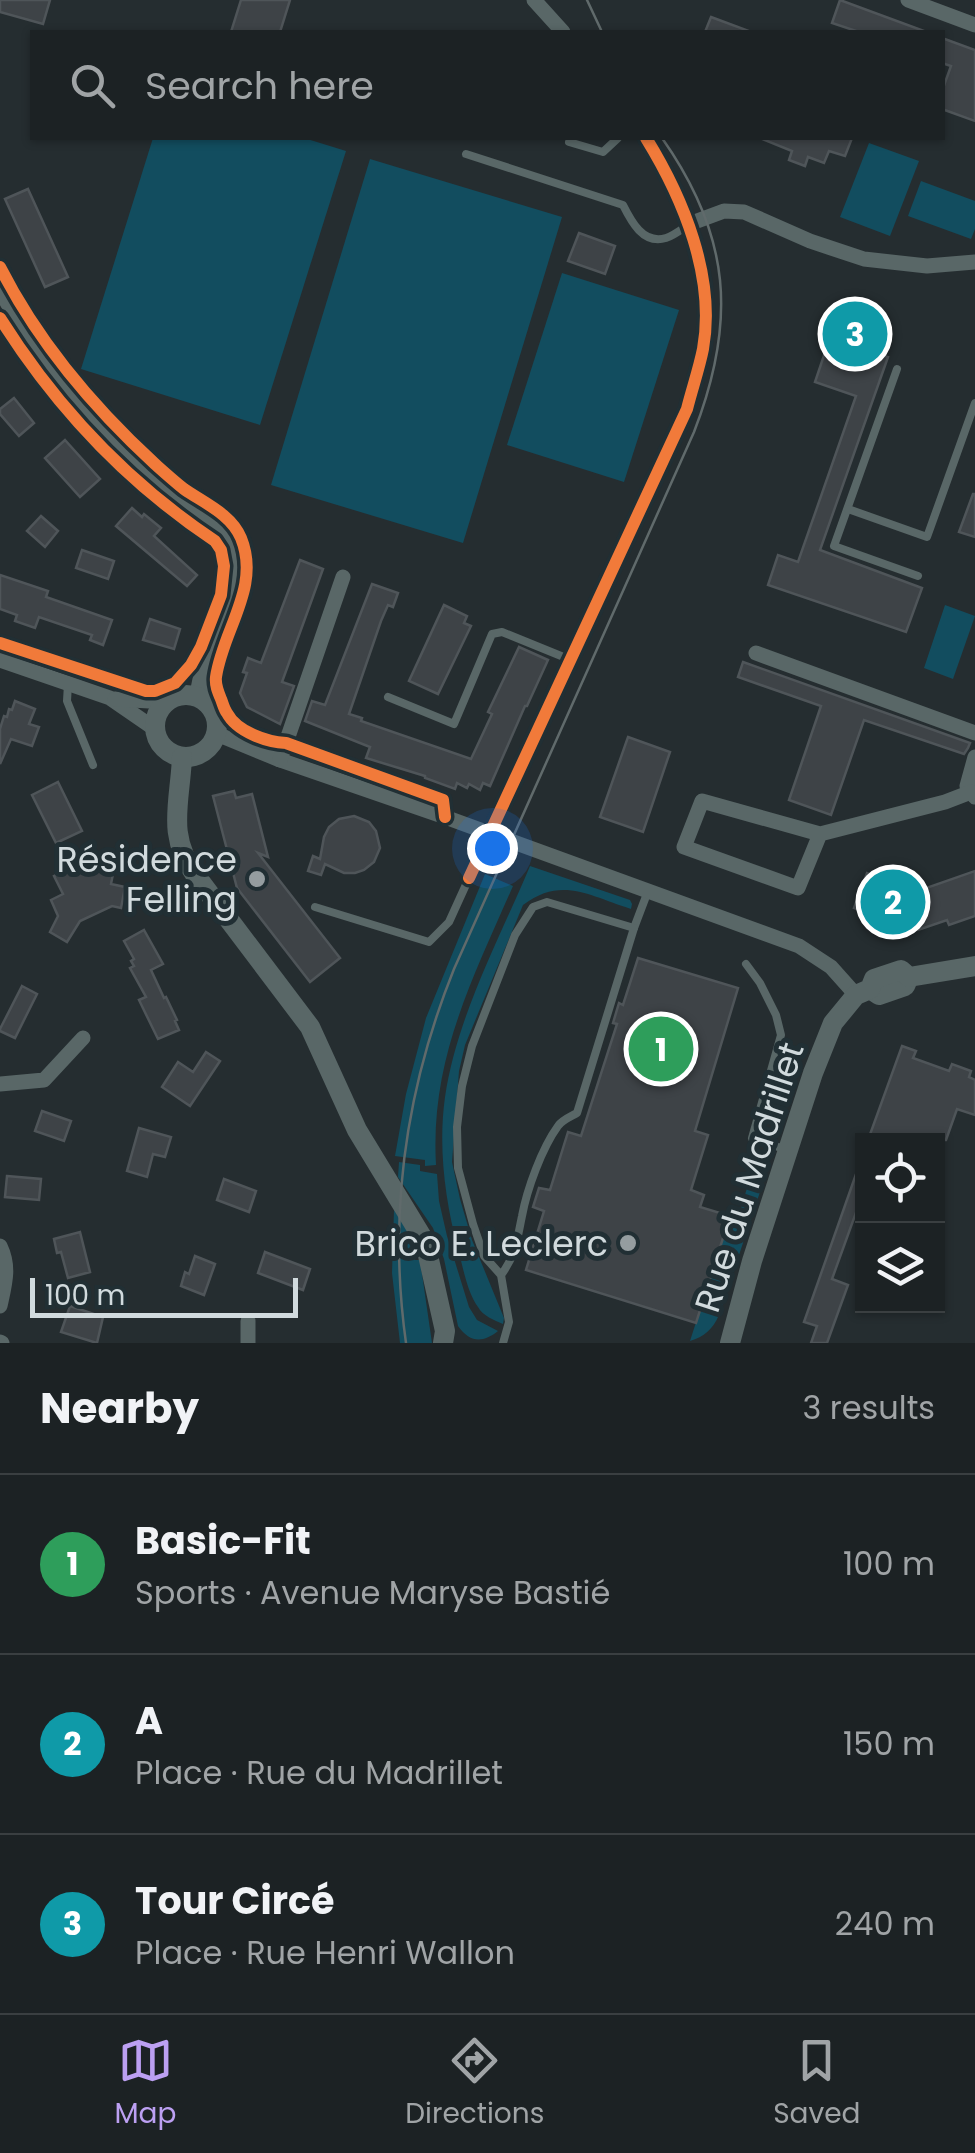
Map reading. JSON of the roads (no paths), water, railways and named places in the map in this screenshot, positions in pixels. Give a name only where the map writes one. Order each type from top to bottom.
[{"type":"street","points":[[534,0],[561,30]]},
{"type":"street","points":[[908,0],[975,25]]},
{"type":"street","points":[[469,878],[687,409],[704,346],[705,300],[696,242],[679,197],[647,140]]},
{"type":"street","points":[[689,224],[724,211],[744,212],[810,242],[864,259],[927,266],[975,262]]},
{"type":"street","points":[[0,285],[26,330],[96,419],[141,462],[216,522],[233,544],[237,573],[234,588],[199,697]]},
{"type":"street","points":[[280,760],[343,577]]},
{"type":"street","points":[[756,653],[975,733]]},
{"type":"street","points":[[0,660],[110,698],[166,702]]},
{"type":"street","points":[[178,695],[199,697],[215,716],[216,734],[207,749],[182,757],[164,749],[154,728],[156,715],[178,695]]},
{"type":"street","points":[[110,698],[154,728]]},
{"type":"street","points":[[216,734],[799,946],[863,992],[874,979],[901,970],[910,976],[975,966]]},
{"type":"street","points":[[182,757],[176,834],[186,862],[310,1027],[356,1130],[425,1242],[444,1337],[455,1334],[464,1343]]},
{"type":"street","points":[[820,834],[798,888],[684,847],[702,801],[820,834],[973,795],[967,786],[975,757]]},
{"type":"street","name":"Rue du Madrillet","points":[[730,1343],[813,1073],[833,1023],[863,992]]},
{"type":"street","points":[[0,1084],[44,1080],[83,1038]]},
{"type":"street","points":[[0,1246],[8,1273],[0,1306]]},
{"type":"street","points":[[248,1321],[248,1343]]},
{"type":"lane","points":[[568,142],[602,152],[616,140]]},
{"type":"lane","points":[[466,154],[623,205],[634,228],[652,238],[666,238],[689,224]]},
{"type":"lane","points":[[898,369],[834,546],[918,576]]},
{"type":"lane","points":[[848,508],[927,537],[975,403]]},
{"type":"lane","points":[[388,697],[454,724],[492,634],[502,632],[570,660]]},
{"type":"lane","points":[[68,684],[67,702],[93,764]]},
{"type":"lane","points":[[315,907],[429,942],[449,922],[469,878]]},
{"type":"lane","points":[[501,1275],[511,1262],[540,1162],[560,1123],[577,1113],[648,891]]},
{"type":"lane","points":[[503,1343],[509,1322],[501,1275],[484,1256],[458,1168],[457,1127],[472,1046],[518,928],[533,906],[546,902],[634,928]]},
{"type":"lane","points":[[746,964],[760,983],[781,1035],[752,1138],[787,1150]]},
{"type":"tram line","points":[[587,0],[601,30]]},
{"type":"tram line","points":[[406,1343],[399,1247],[405,1153],[437,1014],[694,432],[717,353],[721,316],[714,245],[685,174],[663,140]]},
{"type":"place","name":"Tour Circé","points":[[855,334]]},
{"type":"place","name":"Résidence Felling","points":[[257,879]]},
{"type":"place","name":"A","points":[[893,902]]},
{"type":"place","name":"Basic-Fit","points":[[661,1049]]},
{"type":"place","name":"Brico E. Leclerc","points":[[628,1243]]}]
